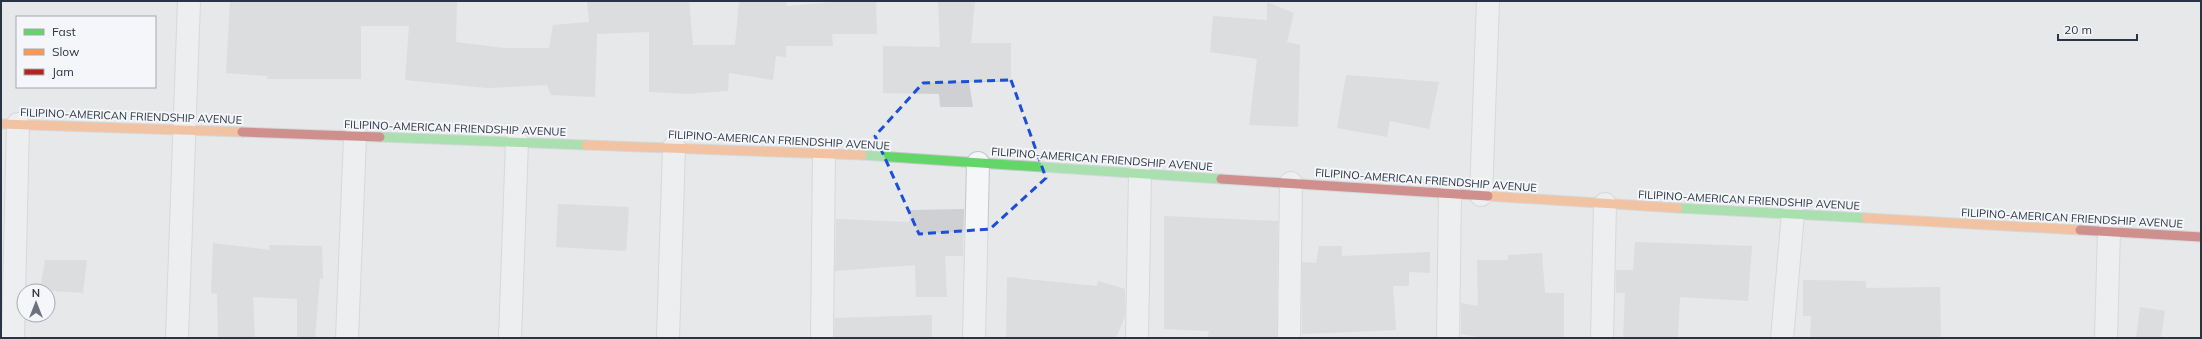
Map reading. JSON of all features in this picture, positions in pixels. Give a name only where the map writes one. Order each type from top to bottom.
[{"type":"main road","name":"FILIPINO-AMERICAN FRIENDSHIP AVENUE","points":[[9,124],[824,153],[1605,204],[2201,237]]},
{"type":"street","points":[[177,338],[189,1]]},
{"type":"street","points":[[1481,195],[1488,1]]},
{"type":"street","points":[[9,124],[13,338]]},
{"type":"street","points":[[347,338],[354,137]]},
{"type":"street","points":[[510,338],[517,142]]},
{"type":"street","points":[[668,338],[674,147]]},
{"type":"street","points":[[822,338],[824,153]]},
{"type":"street","points":[[974,338],[978,163]]},
{"type":"street","points":[[1137,338],[1140,174]]},
{"type":"street","points":[[1289,338],[1290,183]]},
{"type":"street","points":[[1448,338],[1450,194]]},
{"type":"street","points":[[1602,338],[1605,204]]},
{"type":"street","points":[[1782,338],[1793,214]]},
{"type":"street","points":[[2106,338],[2110,231]]},
{"type":"highlighted area","points":[[1011,80],[1046,178],[990,229],[919,234],[875,136],[923,83]]},
{"type":"building","points":[[230,1],[457,1],[456,42],[504,48],[549,48],[553,25],[589,22],[587,1],[689,1],[693,45],[735,45],[739,1],[786,1],[787,6],[845,1],[876,1],[877,34],[832,34],[833,46],[786,46],[786,57],[776,56],[773,80],[729,73],[728,91],[688,94],[649,92],[649,32],[597,34],[595,97],[551,95],[547,85],[488,88],[405,80],[409,26],[361,26],[361,79],[267,79],[267,76],[226,73]]},
{"type":"building","points":[[938,1],[975,1],[971,43],[1011,43],[1011,82],[969,82],[973,107],[940,107],[939,94],[883,93],[883,46],[940,47]]},
{"type":"building","points":[[1267,2],[1294,13],[1287,42],[1300,45],[1298,127],[1249,125],[1257,59],[1210,52],[1213,16],[1267,20]]},
{"type":"building","points":[[1346,75],[1439,82],[1429,129],[1390,121],[1387,137],[1337,128]]},
{"type":"building","points":[[558,204],[629,207],[626,251],[556,247]]},
{"type":"building","points":[[964,209],[963,256],[945,256],[947,297],[916,297],[915,265],[835,271],[836,219],[909,222],[910,210]]},
{"type":"building","points":[[1164,216],[1278,221],[1277,338],[1207,338],[1209,331],[1164,329]]},
{"type":"building","points":[[1635,242],[1752,246],[1748,301],[1680,297],[1678,338],[1623,338],[1625,293],[1616,293],[1616,270],[1633,270]]},
{"type":"building","points":[[213,243],[270,250],[269,245],[322,246],[323,279],[320,278],[315,338],[297,338],[297,299],[253,297],[255,338],[218,338],[217,294],[211,293]]},
{"type":"building","points":[[1319,246],[1342,246],[1342,256],[1430,252],[1430,273],[1409,272],[1409,286],[1393,286],[1396,330],[1302,334],[1302,262],[1316,263]]},
{"type":"building","points":[[1542,253],[1545,293],[1564,293],[1564,338],[1483,338],[1461,334],[1461,303],[1478,306],[1477,260],[1508,260],[1508,255]]},
{"type":"building","points":[[45,260],[87,260],[83,293],[56,291],[56,283],[41,283]]},
{"type":"building","points":[[1007,277],[1097,286],[1098,281],[1125,289],[1125,316],[1116,338],[1006,338]]},
{"type":"building","points":[[1803,280],[1866,281],[1866,288],[1940,287],[1941,338],[1810,338],[1811,316],[1803,316]]},
{"type":"building","points":[[2140,307],[2165,311],[2161,338],[2136,338]]},
{"type":"building","points":[[932,315],[932,338],[834,338],[835,318]]},
{"type":"traffic: fast","points":[[380,137],[586,145]]},
{"type":"traffic: fast","points":[[862,155],[1221,179]]},
{"type":"traffic: fast","points":[[1678,208],[1866,218]]},
{"type":"traffic: slow","points":[[1,124],[242,132]]},
{"type":"traffic: slow","points":[[586,145],[862,155]]},
{"type":"traffic: slow","points":[[1488,196],[1678,208]]},
{"type":"traffic: slow","points":[[1866,218],[2080,230]]},
{"type":"traffic: jam","points":[[242,132],[380,137]]},
{"type":"traffic: jam","points":[[1221,179],[1488,196]]},
{"type":"traffic: jam","points":[[2080,230],[2201,237]]}]
